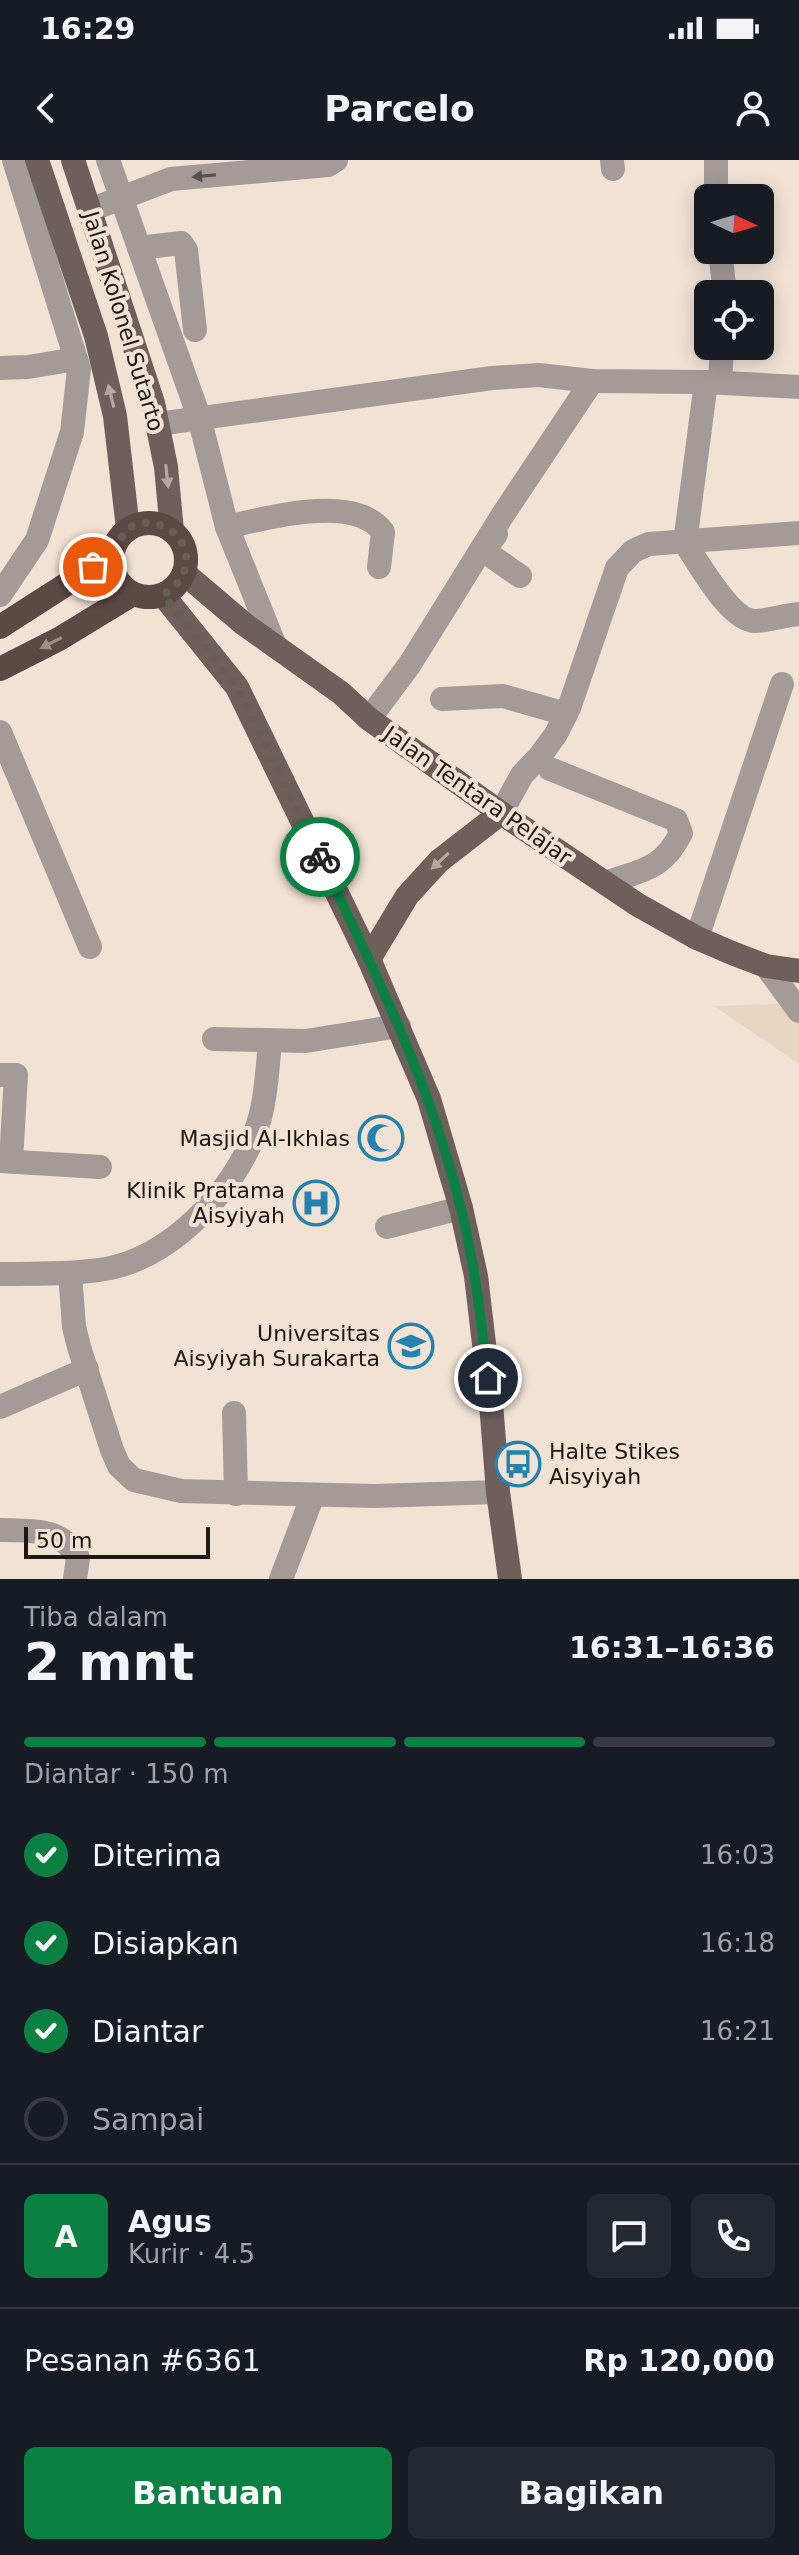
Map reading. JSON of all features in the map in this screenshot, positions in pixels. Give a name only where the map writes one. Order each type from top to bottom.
[{"type":"highway","points":[[0,627],[102,561],[128,529],[142,523],[158,524],[172,531],[185,550],[184,573],[176,586],[163,595],[148,598],[133,594],[120,585],[113,571],[102,561]]},
{"type":"highway","points":[[0,669],[59,639],[133,594]]},
{"type":"main road","name":"Jalan Kolonel Sutarto","points":[[37,160],[54,248],[96,336],[115,416],[128,529]]},
{"type":"main road","name":"Jalan Kolonel Sutarto","points":[[73,160],[158,424],[172,531]]},
{"type":"main road","name":"Jalan Tentara Pelajar","points":[[184,573],[227,610],[341,693],[369,719],[638,905],[697,938],[766,966],[799,971]]},
{"type":"main road","points":[[163,595],[237,687],[369,959],[429,1099],[461,1208],[476,1276],[510,1579]]},
{"type":"main road","points":[[369,959],[393,916],[428,872],[501,813]]},
{"type":"street","points":[[0,595],[37,540],[72,432],[79,369],[54,248],[14,160]]},
{"type":"street","points":[[108,160],[199,417],[227,527],[275,646]]},
{"type":"street","points":[[90,210],[171,179],[328,165],[336,160]]},
{"type":"street","points":[[716,160],[716,184]]},
{"type":"street","points":[[139,248],[181,243],[186,250],[195,330]]},
{"type":"street","points":[[0,368],[76,359]]},
{"type":"street","points":[[718,360],[685,543],[719,594],[738,614],[754,622],[799,614]]},
{"type":"street","points":[[158,424],[492,378],[539,375],[592,381],[713,382],[799,387]]},
{"type":"street","points":[[369,719],[410,664],[502,516],[592,381]]},
{"type":"street","points":[[227,527],[269,517],[335,509],[356,513],[375,523],[383,532],[379,567]]},
{"type":"street","points":[[502,516],[505,521],[486,548],[487,553],[520,576]]},
{"type":"street","points":[[501,813],[522,775],[540,756],[566,714],[617,568],[633,551],[649,544],[799,533]]},
{"type":"street","points":[[697,938],[782,684]]},
{"type":"street","points":[[442,699],[503,696],[566,714]]},
{"type":"street","points":[[0,732],[90,947]]},
{"type":"street","points":[[550,769],[676,820],[681,833],[662,862],[606,883]]},
{"type":"street","points":[[766,966],[799,1011]]},
{"type":"street","points":[[214,1039],[306,1041],[399,1026]]},
{"type":"street","points":[[0,1274],[105,1269],[140,1257],[180,1232],[224,1188],[247,1153],[256,1130],[270,1042]]},
{"type":"street","points":[[0,1075],[16,1075],[5,1161],[100,1167]]},
{"type":"street","points":[[387,1227],[461,1208]]},
{"type":"street","points":[[70,1273],[74,1327],[112,1450],[119,1466],[134,1480],[181,1491],[236,1494],[417,1496],[498,1492]]},
{"type":"street","points":[[0,1407],[87,1369]]},
{"type":"street","points":[[234,1413],[236,1494]]},
{"type":"street","points":[[281,1579],[313,1495]]},
{"type":"street","points":[[0,1530],[37,1531],[57,1536],[78,1558],[75,1579]]},
{"type":"shaded area","points":[[799,1003],[799,1064],[714,1006]]},
{"type":"way so far","points":[[93,567],[112,555],[117,541],[128,529],[142,523],[158,524],[180,539],[185,550],[184,573],[176,586],[163,595],[237,687],[320,857]]},
{"type":"place","name":"Masjid Al-Ikhlas","points":[[381,1138]]},
{"type":"place","name":"Klinik Pratama Aisyiyah","points":[[316,1203]]},
{"type":"place","name":"Universitas Aisyiyah Surakarta","points":[[411,1346]]},
{"type":"place","name":"Halte Stikes Aisyiyah","points":[[518,1464]]},
{"type":"route","points":[[320,857],[399,1026],[446,1151],[476,1276],[488,1378]]}]
